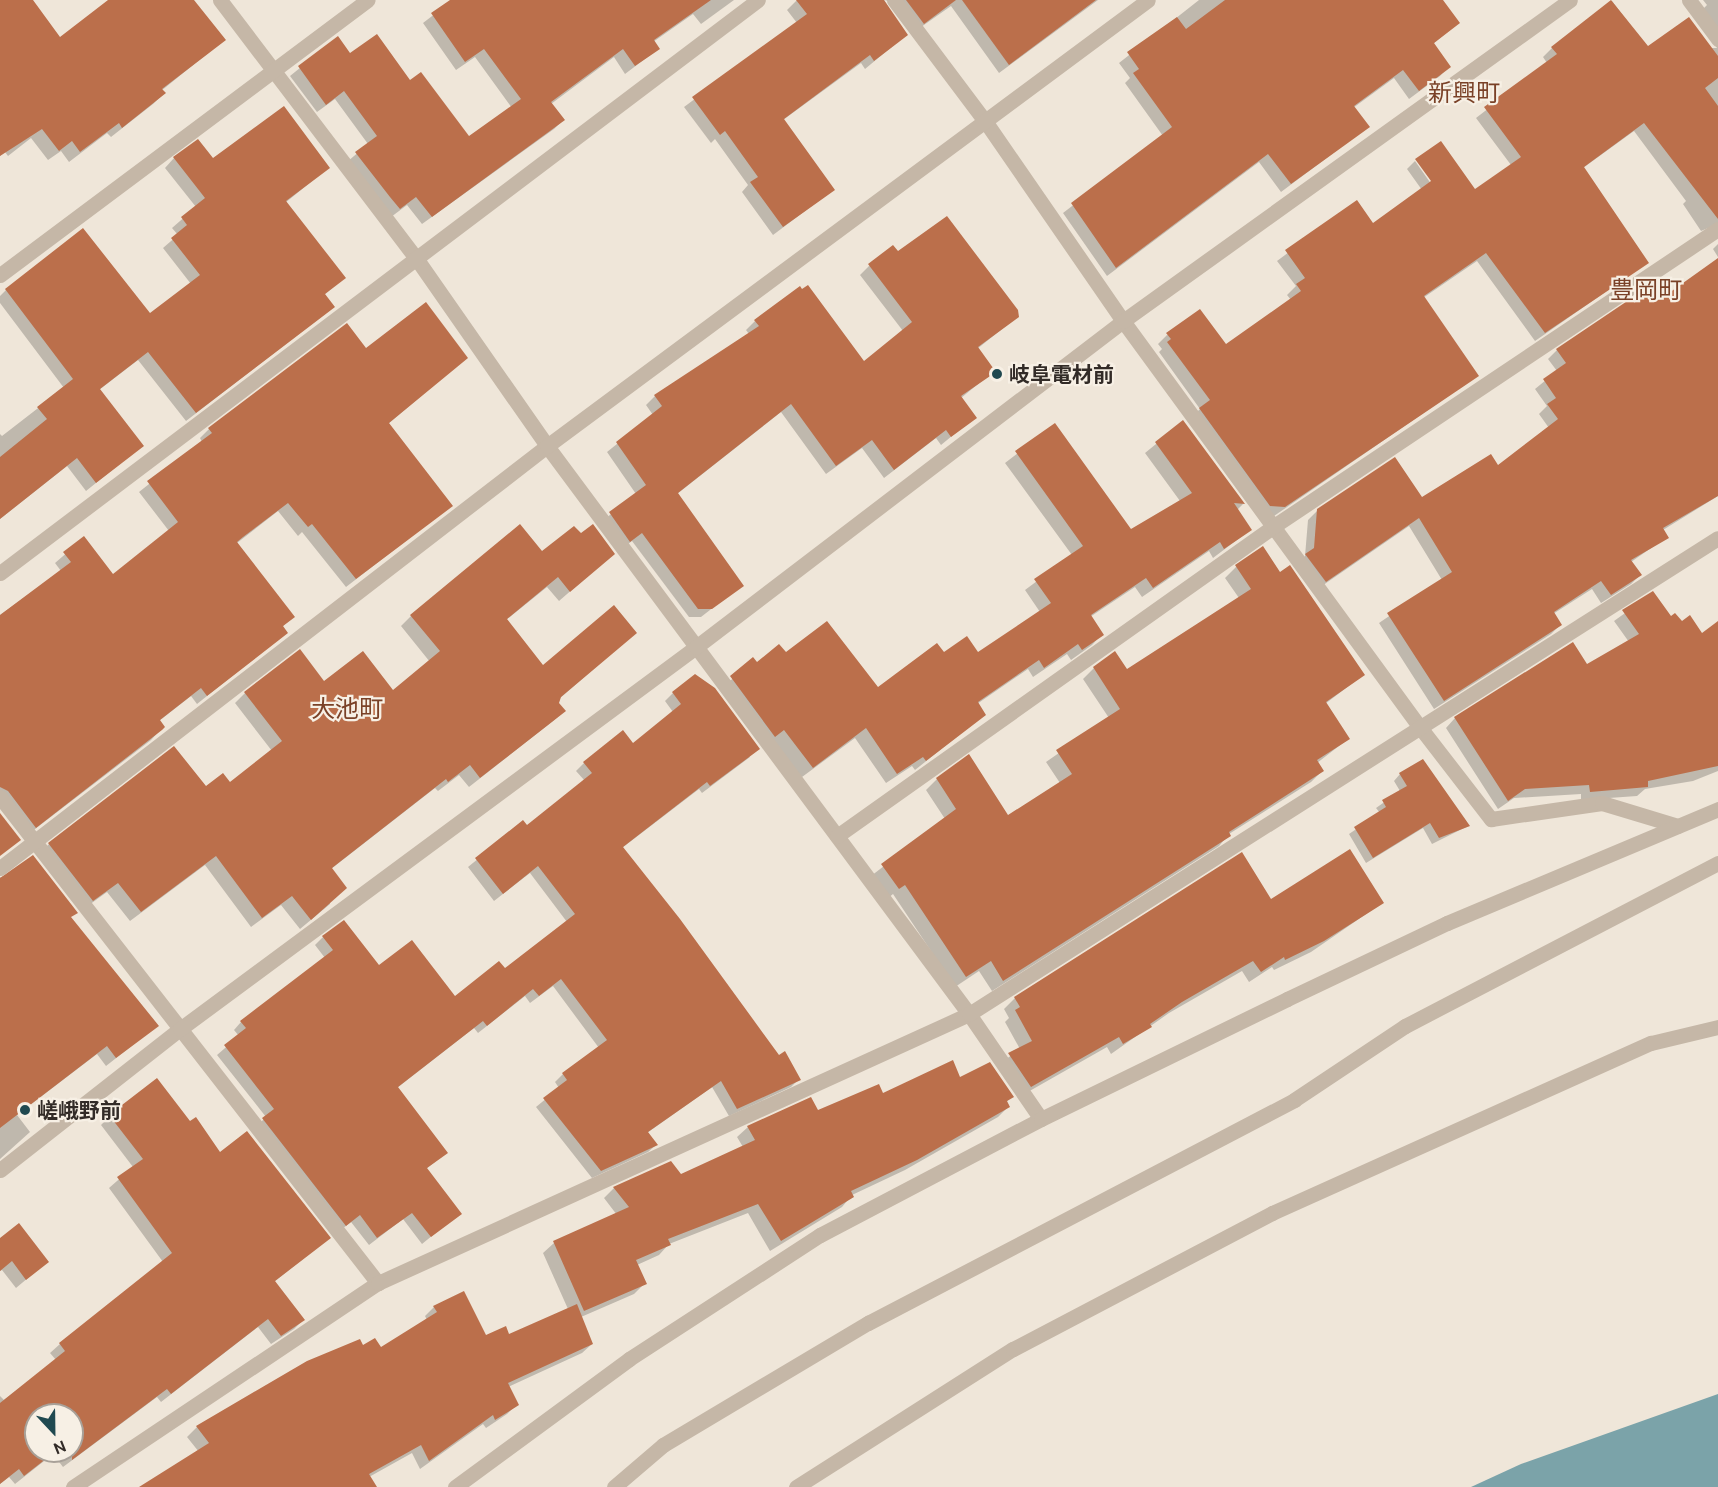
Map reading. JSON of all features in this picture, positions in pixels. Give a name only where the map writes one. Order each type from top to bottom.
[{"type":"street","points":[[220,0],[417,258],[547,446],[969,1014],[1041,1119]]},
{"type":"street","points":[[0,275],[367,0]]},
{"type":"street","points":[[0,573],[758,0]]},
{"type":"street","points":[[894,0],[984,121],[1123,321],[1419,726],[1491,819],[1602,803],[1678,826]]},
{"type":"street","points":[[0,868],[547,446],[1148,0]]},
{"type":"street","points":[[0,1170],[180,1029],[696,647],[1123,321],[1570,0]]},
{"type":"street","points":[[1689,0],[1718,39]]},
{"type":"street","points":[[837,836],[1274,526],[1718,229]]},
{"type":"street","points":[[73,1487],[378,1283],[969,1014],[1718,538]]},
{"type":"street","points":[[0,797],[378,1283]]},
{"type":"street","points":[[455,1487],[629,1359],[820,1235],[1041,1119],[1447,923],[1718,809]]},
{"type":"street","points":[[614,1487],[663,1445],[868,1323],[1294,1100],[1405,1026],[1718,863]]},
{"type":"street","points":[[796,1487],[1013,1349],[1272,1213],[1651,1043],[1718,1027]]},
{"type":"water","points":[[1718,1394],[1718,1487],[1471,1487],[1521,1464]]},
{"type":"building","points":[[0,0],[33,0],[60,37],[108,0],[194,0],[226,40],[162,89],[166,93],[122,128],[119,123],[80,152],[72,141],[59,151],[42,129],[0,156]]},
{"type":"building","points":[[450,0],[711,0],[654,40],[660,49],[635,66],[623,49],[551,102],[565,120],[432,217],[416,197],[400,209],[355,152],[377,136],[344,91],[326,105],[298,66],[338,36],[350,53],[377,34],[410,80],[421,72],[469,136],[521,99],[484,49],[465,62],[431,13]]},
{"type":"building","points":[[796,0],[884,0],[908,35],[874,61],[870,55],[784,119],[835,190],[783,227],[750,182],[758,177],[725,131],[720,135],[692,97],[807,14]]},
{"type":"building","points":[[906,0],[956,0],[924,24]]},
{"type":"building","points":[[962,0],[1096,0],[1009,65]]},
{"type":"building","points":[[1225,0],[1443,0],[1460,23],[1434,43],[1451,67],[1419,91],[1403,70],[1354,106],[1370,127],[1291,184],[1268,154],[1116,268],[1071,203],[1172,127],[1133,73],[1139,69],[1127,52],[1177,17],[1186,29]]},
{"type":"building","points":[[1611,0],[1648,46],[1689,17],[1718,56],[1718,78],[1705,88],[1718,106],[1718,219],[1644,123],[1584,167],[1649,263],[1545,333],[1486,253],[1424,296],[1479,376],[1285,507],[1270,506],[1199,408],[1210,400],[1167,342],[1171,339],[1166,333],[1200,309],[1226,344],[1301,291],[1296,284],[1305,278],[1285,250],[1357,200],[1373,223],[1431,181],[1415,159],[1441,141],[1475,189],[1521,157],[1484,107],[1557,54],[1551,47]]},
{"type":"building","points":[[284,106],[330,168],[286,201],[346,278],[325,294],[335,307],[196,413],[148,352],[100,389],[144,446],[96,483],[77,458],[0,519],[0,457],[47,419],[37,407],[73,379],[5,289],[83,228],[150,313],[200,275],[171,238],[187,225],[181,217],[205,198],[173,157],[198,139],[213,158]]},
{"type":"building","points":[[947,216],[1018,310],[1019,317],[978,347],[996,372],[961,396],[977,418],[951,437],[946,430],[894,470],[872,440],[836,466],[791,404],[678,493],[744,586],[712,609],[698,609],[642,533],[630,542],[609,512],[646,485],[616,442],[662,406],[654,395],[759,326],[754,320],[800,286],[802,289],[808,285],[864,361],[912,322],[868,264],[893,245],[898,251]]},
{"type":"building","points":[[1718,258],[1718,496],[1663,528],[1669,538],[1631,560],[1642,575],[1611,595],[1601,581],[1554,612],[1562,625],[1444,701],[1387,613],[1452,572],[1419,518],[1326,582],[1305,554],[1314,548],[1317,509],[1395,457],[1422,497],[1491,454],[1498,465],[1558,419],[1547,404],[1556,398],[1543,379],[1566,363],[1556,349],[1660,279],[1669,293]]},
{"type":"building","points":[[426,302],[468,358],[389,423],[453,506],[356,579],[312,524],[308,527],[288,503],[243,537],[237,542],[295,617],[283,626],[288,633],[207,696],[201,688],[160,720],[165,727],[162,730],[36,828],[8,791],[0,787],[0,615],[71,562],[63,552],[84,536],[113,574],[178,522],[147,481],[212,433],[208,428],[347,323],[366,348]]},
{"type":"building","points":[[1183,420],[1245,504],[1234,503],[1252,530],[1224,549],[1220,542],[1153,588],[1146,578],[1091,615],[1104,635],[1082,650],[1078,644],[1044,668],[1039,660],[978,702],[986,715],[926,761],[923,757],[897,774],[866,728],[813,768],[784,730],[775,737],[730,676],[753,657],[757,662],[779,644],[786,652],[827,621],[878,687],[937,643],[944,652],[967,636],[978,652],[1051,603],[1034,579],[1083,546],[1015,451],[1055,423],[1131,529],[1192,493],[1155,442]]},
{"type":"building","points":[[520,524],[542,551],[574,526],[581,533],[593,524],[615,554],[570,592],[558,577],[507,619],[543,665],[614,605],[637,633],[561,697],[559,703],[566,711],[480,778],[470,765],[448,782],[446,779],[332,868],[347,888],[311,920],[292,896],[262,918],[216,856],[141,912],[118,883],[93,901],[48,843],[174,746],[206,786],[223,773],[230,782],[282,741],[244,692],[300,649],[324,681],[363,651],[393,690],[440,651],[410,615]]},
{"type":"building","points":[[1263,546],[1280,572],[1290,565],[1365,675],[1326,702],[1350,739],[1317,760],[1324,771],[1229,832],[1231,836],[1003,981],[991,961],[966,977],[905,885],[899,889],[881,864],[956,809],[936,778],[969,754],[1008,815],[1072,774],[1056,750],[1120,709],[1093,667],[1115,651],[1127,669],[1251,589],[1235,565]]},
{"type":"building","points":[[1653,591],[1671,616],[1675,613],[1682,621],[1690,615],[1702,633],[1718,621],[1718,766],[1648,781],[1648,787],[1590,792],[1589,785],[1525,789],[1508,801],[1454,717],[1573,642],[1587,664],[1639,634],[1622,610]]},
{"type":"building","points":[[695,674],[715,688],[760,749],[710,786],[707,782],[623,847],[680,919],[779,1055],[785,1051],[801,1080],[737,1109],[721,1081],[648,1132],[658,1145],[601,1171],[543,1098],[567,1080],[562,1073],[607,1040],[561,979],[539,996],[533,989],[487,1026],[483,1021],[398,1087],[448,1153],[427,1168],[462,1214],[431,1237],[412,1213],[377,1238],[360,1215],[346,1226],[262,1118],[274,1109],[224,1045],[246,1028],[240,1021],[333,950],[322,936],[344,920],[379,965],[412,940],[455,996],[499,961],[505,968],[575,914],[538,866],[503,894],[475,858],[523,820],[527,825],[592,773],[583,762],[623,730],[633,743],[681,704],[672,692]]},
{"type":"building","points":[[1423,759],[1470,826],[1439,838],[1430,823],[1373,858],[1354,827],[1386,807],[1382,800],[1407,786],[1399,773]]},
{"type":"building","points":[[0,813],[21,840],[0,856]]},
{"type":"building","points":[[1350,849],[1384,903],[1324,941],[1285,960],[1284,957],[1261,972],[1253,961],[1182,1002],[1150,1024],[1152,1027],[1123,1044],[1119,1037],[1031,1087],[1008,1053],[1032,1041],[1015,1010],[1020,1007],[1014,997],[1242,852],[1271,899]]},
{"type":"building","points":[[33,855],[78,913],[71,917],[159,1026],[116,1058],[107,1046],[0,1128],[0,878]]},
{"type":"building","points":[[953,1060],[960,1077],[990,1062],[1014,1097],[1007,1101],[1010,1107],[917,1160],[851,1191],[854,1197],[781,1241],[758,1204],[668,1239],[671,1245],[636,1260],[647,1284],[584,1311],[553,1241],[629,1207],[613,1187],[671,1161],[681,1174],[755,1140],[747,1126],[811,1097],[818,1110],[879,1084],[883,1093]]},
{"type":"building","points":[[157,1078],[190,1121],[196,1117],[220,1152],[247,1131],[331,1238],[275,1281],[305,1320],[281,1336],[268,1319],[171,1394],[167,1389],[84,1451],[84,1403],[24,1403],[24,1463],[41,1463],[24,1476],[19,1469],[0,1484],[0,1403],[65,1351],[59,1343],[172,1253],[117,1177],[143,1159],[109,1115]]},
{"type":"building","points":[[19,1223],[49,1262],[26,1280],[12,1261],[0,1271],[0,1238]]},
{"type":"building","points":[[464,1291],[486,1335],[506,1326],[509,1334],[577,1304],[593,1344],[508,1383],[519,1405],[495,1420],[493,1415],[429,1461],[421,1445],[369,1474],[377,1487],[139,1487],[209,1443],[196,1426],[307,1361],[360,1339],[363,1345],[375,1338],[381,1347],[437,1312],[433,1306]]},
{"type":"place","name":"岐阜電材前","points":[[997,374]]},
{"type":"place","name":"嵯峨野前","points":[[25,1110]]},
{"type":"district","name":"新興町","points":[[1464,93]]},
{"type":"district","name":"豊岡町","points":[[1646,290]]},
{"type":"district","name":"大池町","points":[[347,709]]}]
